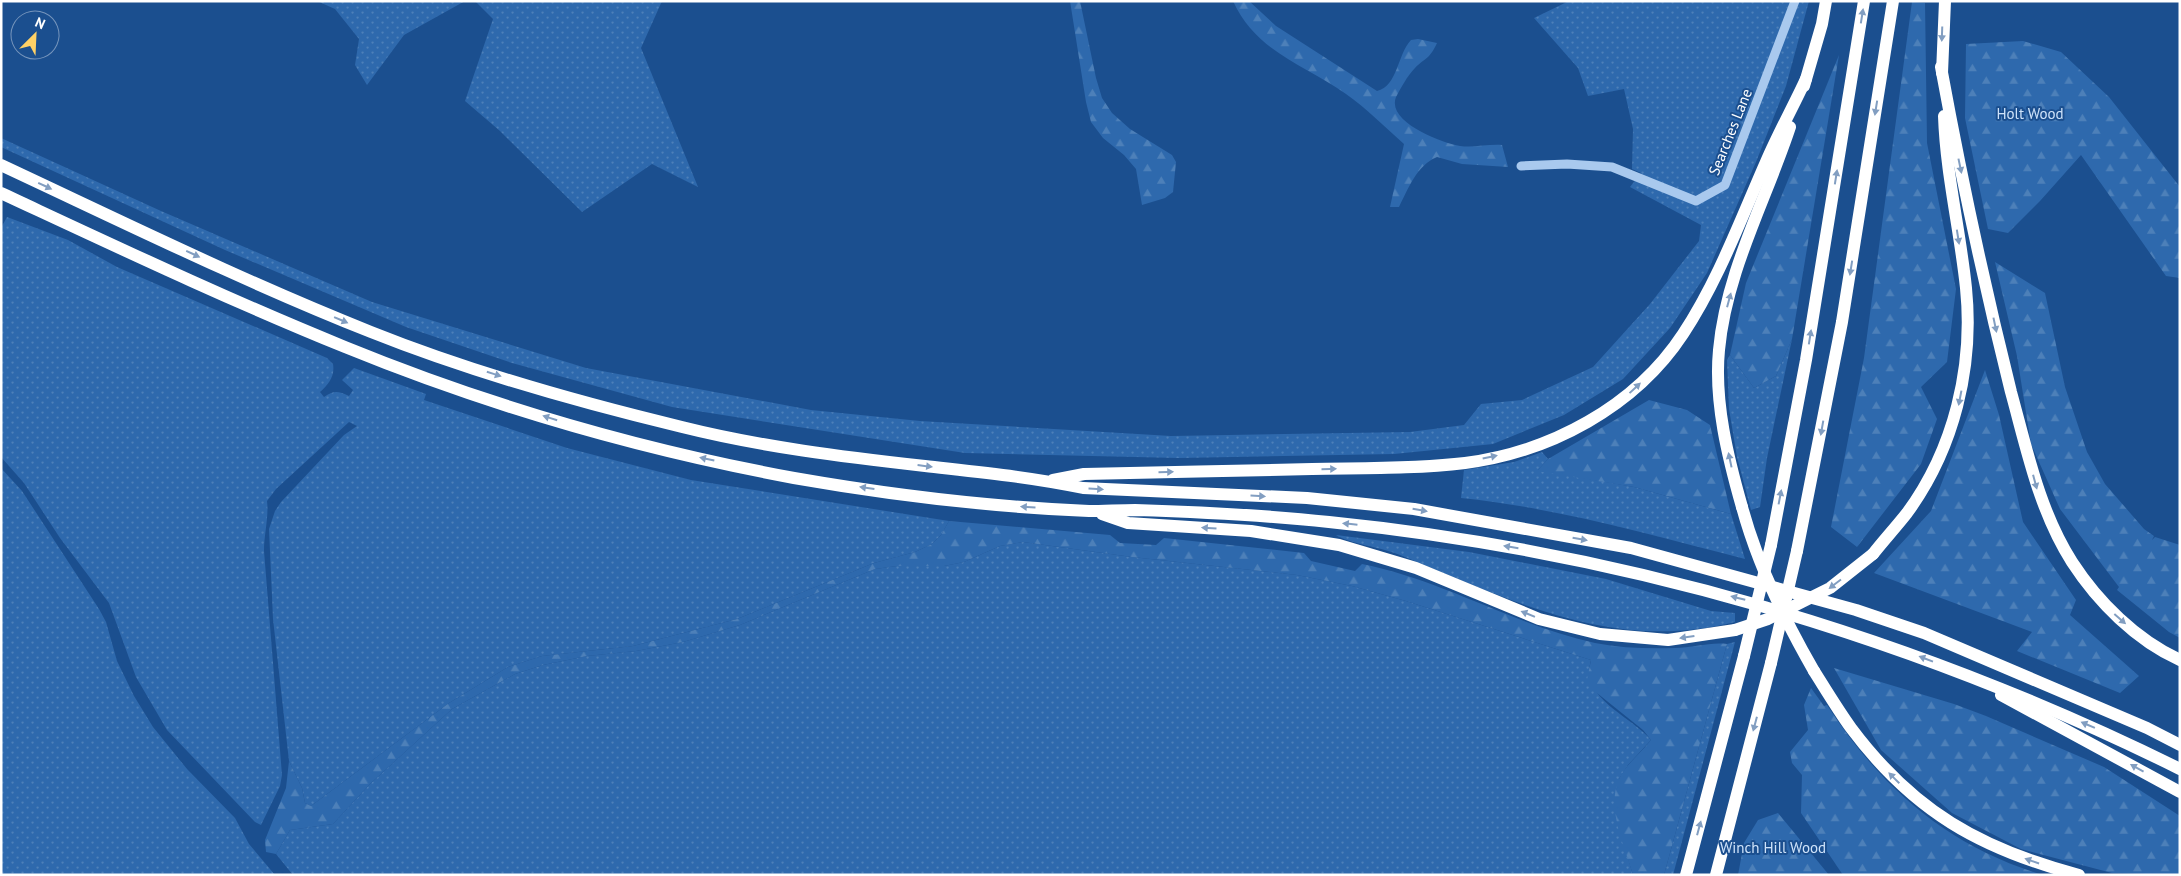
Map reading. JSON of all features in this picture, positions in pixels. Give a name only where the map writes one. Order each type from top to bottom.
[{"type":"highway","points":[[1826,1],[1822,24],[1806,79],[1780,158],[1747,237],[1723,322],[1719,352],[1723,424],[1742,508],[1757,556],[1780,610],[1814,671],[1851,728],[1876,759],[1896,780],[1935,813],[1961,831],[1987,844],[2046,866],[2078,875]]},
{"type":"highway","points":[[1686,875],[1744,656],[1771,545],[1806,360],[1864,1]]},
{"type":"highway","points":[[1716,875],[1771,663],[1797,552],[1842,322],[1893,1]]},
{"type":"highway","points":[[1094,511],[1128,523],[1251,530],[1339,545],[1416,568],[1539,619],[1600,634],[1668,640],[1735,630],[1768,619],[1830,588],[1873,554],[1907,513],[1940,457],[1956,415],[1963,380],[1968,333],[1966,288],[1945,152],[1941,67],[1944,1]]},
{"type":"highway","points":[[1941,67],[1958,161],[1996,330],[2038,493],[2072,562],[2108,608],[2140,635],[2180,660]]},
{"type":"highway","points":[[1048,480],[1084,474],[1372,468],[1466,463],[1545,443],[1584,425],[1621,400],[1655,369],[1682,336],[1723,262],[1767,160],[1806,79]]},
{"type":"highway","points":[[1,165],[257,284],[372,333],[470,367],[576,399],[685,428],[842,457],[1048,480],[1083,488],[1307,498],[1414,509],[1631,548],[1856,610],[1924,633],[2147,728],[2180,745]]},
{"type":"highway","points":[[1,193],[258,311],[350,350],[464,391],[568,423],[696,457],[795,478],[1000,506],[1094,511],[1129,510],[1244,515],[1424,533],[1526,549],[1627,571],[1749,601],[1917,656],[1971,676],[2114,736],[2180,769]]},
{"type":"highway","points":[[1971,676],[2019,707],[2093,744],[2180,792]]},
{"type":"street","name":"Searches Lane","points":[[1521,166],[1567,164],[1612,167],[1696,201],[1725,185],[1795,1]]},
{"type":"green space","points":[[317,1],[465,1],[404,35],[367,85],[355,65],[359,39],[335,9]]},
{"type":"green space","points":[[475,1],[662,1],[641,48],[698,187],[652,164],[582,212],[500,131],[465,101],[493,19]]},
{"type":"green space","points":[[1070,1],[1080,1],[1102,98],[1112,113],[1130,129],[1172,155],[1176,162],[1173,192],[1165,198],[1142,205],[1136,169],[1124,155],[1103,138],[1091,122],[1086,102]]},
{"type":"green space","points":[[1233,1],[1249,1],[1276,26],[1377,91],[1384,88],[1393,77],[1406,46],[1411,40],[1418,39],[1437,43],[1429,55],[1409,75],[1396,97],[1395,106],[1399,115],[1418,130],[1441,141],[1460,146],[1502,145],[1508,167],[1462,164],[1437,157],[1419,172],[1399,207],[1390,207],[1404,144],[1346,94],[1268,45],[1254,33]]},
{"type":"green space","points":[[1569,1],[1809,1],[1786,86],[1756,162],[1707,273],[1670,328],[1623,379],[1564,415],[1493,444],[1394,454],[1179,458],[965,453],[672,407],[512,363],[406,327],[225,250],[1,147],[1,138],[161,211],[372,302],[586,368],[811,410],[920,421],[1171,436],[1410,432],[1464,425],[1481,404],[1522,400],[1593,367],[1650,304],[1699,241],[1701,225],[1630,187],[1641,173],[1632,169],[1633,129],[1624,89],[1588,96],[1578,68],[1534,18]]},
{"type":"green space","points":[[1912,2],[1925,3],[1927,143],[1956,289],[1947,362],[1921,387],[1937,419],[1921,464],[1857,547],[1831,527],[1864,358]]},
{"type":"green space","name":"Holt Wood","points":[[2023,41],[2061,52],[2109,97],[2180,187],[2180,278],[2166,276],[2081,155],[2008,233],[1988,229],[1965,118],[1966,44]]},
{"type":"green space","points":[[1839,55],[1792,339],[1776,376],[1754,388],[1730,355],[1746,283]]},
{"type":"green space","points":[[7,217],[68,240],[117,267],[327,358],[333,364],[333,372],[329,383],[320,392],[324,397],[336,392],[349,396],[353,390],[342,380],[354,368],[426,394],[424,400],[567,448],[691,480],[949,521],[941,535],[932,544],[915,552],[874,563],[737,619],[633,646],[542,656],[508,667],[449,703],[311,806],[305,803],[302,788],[289,761],[273,619],[269,529],[275,511],[281,502],[344,435],[357,426],[349,422],[276,489],[267,501],[264,551],[282,775],[280,786],[261,825],[255,822],[167,730],[136,677],[109,603],[60,538],[24,483],[1,457],[1,228]]},
{"type":"green space","points":[[1995,262],[2045,293],[2065,387],[2087,452],[2105,484],[2144,529],[2154,536],[2152,540],[2155,537],[2180,545],[2180,638],[2169,632],[2117,590],[2119,587],[2060,509],[2031,444],[2017,356]]},
{"type":"green space","points":[[1792,339],[1767,458],[1760,507],[1751,510],[1737,457],[1729,409],[1727,360],[1730,355],[1754,388],[1776,376]]},
{"type":"green space","points":[[1985,370],[1999,415],[2023,522],[2076,600],[2070,615],[2139,676],[2120,693],[2017,651],[2032,632],[1874,573],[1931,511]]},
{"type":"green space","points":[[1649,400],[1687,410],[1710,425],[1731,514],[1634,487],[1537,471],[1548,459]]},
{"type":"green space","points":[[1542,452],[1548,459],[1538,470],[1634,487],[1731,514],[1745,559],[1569,515],[1461,498],[1464,470],[1514,462]]},
{"type":"green space","points":[[1,468],[22,491],[99,609],[106,622],[117,661],[134,696],[153,727],[187,769],[235,818],[249,844],[275,875],[1,875]]},
{"type":"green space","points":[[949,521],[1110,535],[1120,543],[1156,545],[1164,538],[1304,553],[1311,561],[1355,571],[1362,564],[1392,571],[1450,591],[1536,625],[1595,643],[1655,648],[1727,644],[1664,875],[1633,875],[1616,815],[1616,790],[1619,779],[1630,763],[1651,740],[1643,730],[1592,689],[1587,680],[1591,660],[1406,601],[1352,586],[1297,575],[1132,557],[1023,542],[1000,546],[964,562],[944,566],[897,566],[875,569],[740,625],[683,642],[636,651],[587,656],[543,665],[515,674],[452,709],[370,784],[333,824],[290,830],[276,854],[266,852],[265,840],[286,788],[289,761],[302,788],[305,803],[311,806],[449,703],[508,667],[542,656],[633,646],[737,619],[874,563],[915,552],[932,544],[941,535]]},
{"type":"green space","points":[[1336,535],[1469,552],[1606,579],[1711,611],[1735,613],[1735,622],[1690,630],[1647,631],[1605,626],[1563,617],[1482,589],[1400,555],[1348,541]]},
{"type":"green space","points":[[1023,542],[1132,557],[1297,575],[1352,586],[1406,601],[1591,660],[1590,674],[1593,685],[1600,696],[1651,740],[1628,765],[1619,779],[1622,838],[1633,875],[293,875],[276,854],[290,830],[333,824],[370,784],[452,709],[515,674],[543,665],[587,656],[636,651],[683,642],[740,625],[875,569],[897,566],[944,566],[964,562],[1000,546]]},
{"type":"green space","points":[[1735,642],[1673,875],[1664,875],[1727,644]]},
{"type":"green space","points":[[1834,668],[1954,704],[2104,767],[2180,816],[2180,875],[2112,873],[2021,849],[1952,813],[1881,750]]},
{"type":"green space","points":[[1811,688],[1824,706],[1827,705],[1870,762],[1894,788],[1919,810],[1976,848],[2008,863],[2043,875],[1843,875],[1801,813],[1802,775],[1792,763],[1790,752],[1808,730],[1804,705]]},
{"type":"green space","name":"Winch Hill Wood","points":[[1778,813],[1829,875],[1738,875],[1744,843],[1758,820]]}]
